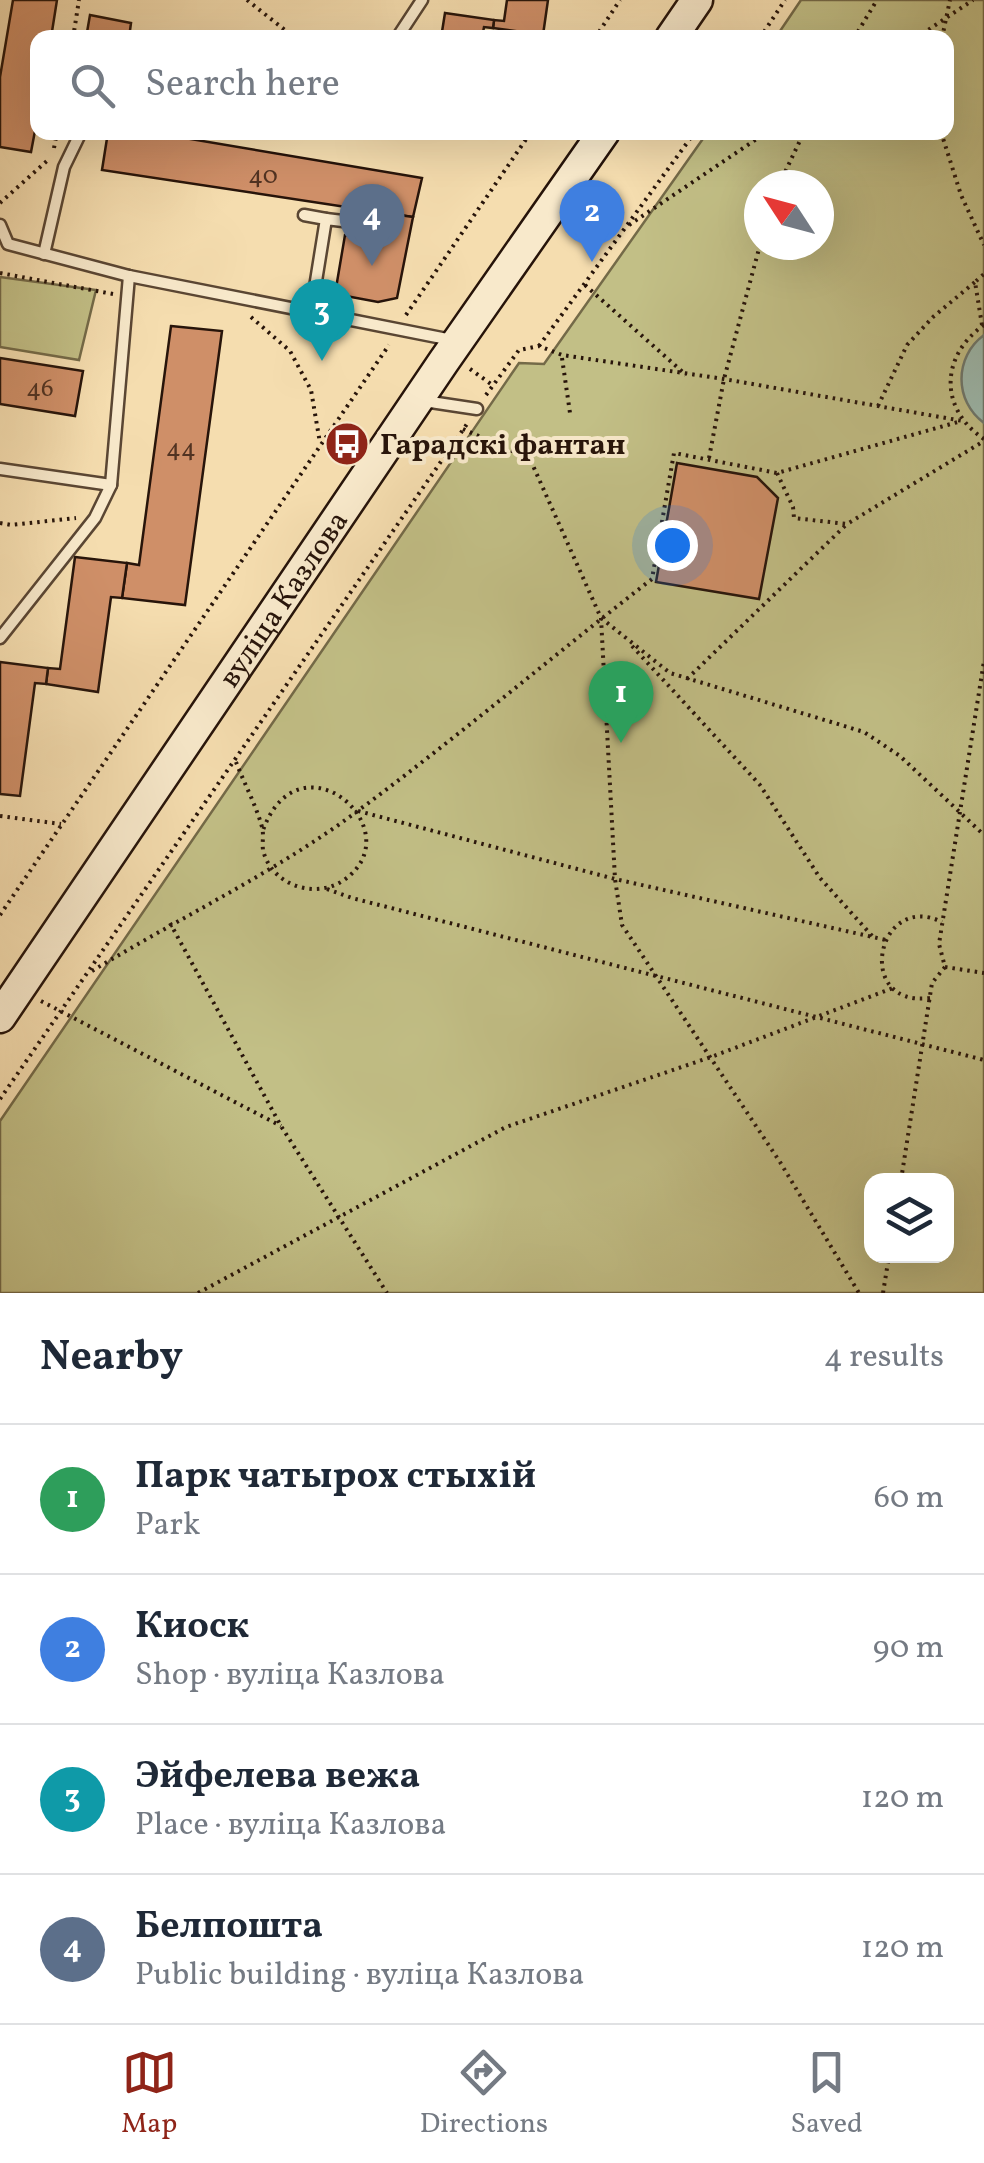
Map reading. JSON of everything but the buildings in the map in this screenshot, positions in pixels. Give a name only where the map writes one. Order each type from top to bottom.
[{"type":"main road","points":[[676,30],[697,0]]},
{"type":"main road","name":"вуліца Казлова","points":[[0,1017],[418,400],[462,354],[599,140]]},
{"type":"lane","points":[[402,30],[422,0]]},
{"type":"lane","points":[[44,254],[64,168],[77,140]]},
{"type":"lane","points":[[304,215],[350,222]]},
{"type":"lane","points":[[310,312],[326,219]]},
{"type":"lane","points":[[0,225],[8,244],[129,276],[397,328],[462,354]]},
{"type":"lane","points":[[0,638],[95,518],[112,485],[129,276]]},
{"type":"lane","points":[[418,400],[477,410]]},
{"type":"lane","points":[[0,470],[112,485]]},
{"type":"path","points":[[74,30],[79,0]]},
{"type":"path","points":[[247,0],[285,30]]},
{"type":"path","points":[[600,30],[620,0]]},
{"type":"path","points":[[765,30],[785,0]]},
{"type":"path","points":[[859,30],[876,0]]},
{"type":"path","points":[[944,30],[950,0]]},
{"type":"path","points":[[929,30],[973,0]]},
{"type":"path","points":[[0,203],[53,156],[56,140]]},
{"type":"path","points":[[0,915],[525,140]]},
{"type":"path","points":[[539,346],[689,140]]},
{"type":"path","points":[[626,228],[755,140]]},
{"type":"path","points":[[786,170],[800,140]]},
{"type":"path","points":[[943,140],[961,195],[984,245]]},
{"type":"path","points":[[709,458],[724,379],[756,260]]},
{"type":"path","points":[[0,273],[128,296]]},
{"type":"path","points":[[878,406],[908,344],[984,274]]},
{"type":"path","points":[[687,679],[848,524],[984,440],[962,420],[953,402],[950,380],[954,359],[966,340],[983,326],[975,282]]},
{"type":"path","points":[[586,285],[686,376]]},
{"type":"path","points":[[226,296],[290,350],[311,390],[320,443]]},
{"type":"path","points":[[0,1099],[492,385],[520,350],[539,346],[562,356],[962,420]]},
{"type":"path","points":[[462,354],[492,385]]},
{"type":"path","points":[[562,356],[570,412]]},
{"type":"path","points":[[87,974],[271,868],[358,811],[652,579],[674,453],[778,473],[962,420]]},
{"type":"path","points":[[463,429],[530,459],[602,618],[615,879],[622,925],[712,1057],[859,1293]]},
{"type":"path","points":[[778,473],[794,507],[794,518],[848,524]]},
{"type":"path","points":[[0,523],[95,518]]},
{"type":"path","points":[[602,618],[670,674],[864,732],[900,756],[984,834]]},
{"type":"path","points":[[624,636],[760,785],[820,878],[874,938]]},
{"type":"path","points":[[945,967],[939,944],[984,662]]},
{"type":"path","points":[[235,761],[263,830],[264,850],[271,868],[286,882],[307,890],[345,880],[358,866],[365,847],[365,829],[358,811],[343,796],[324,788],[302,788],[283,798],[270,812],[263,830]]},
{"type":"path","points":[[358,811],[615,879],[886,940]]},
{"type":"path","points":[[0,816],[62,824]]},
{"type":"path","points":[[326,888],[352,898],[984,1060]]},
{"type":"path","points":[[930,998],[917,1000],[893,988],[881,964],[886,940],[896,927],[921,917],[942,922]]},
{"type":"path","points":[[170,924],[281,1126],[387,1293]]},
{"type":"path","points":[[945,967],[984,972]]},
{"type":"path","points":[[902,1173],[932,983],[945,967]]},
{"type":"path","points":[[198,1293],[506,1127],[712,1057],[893,988]]},
{"type":"path","points":[[58,1012],[281,1126]]},
{"type":"path","points":[[883,1293],[888,1263]]},
{"type":"shaded area","points":[[801,0],[984,0],[984,1293],[0,1293],[0,1121],[519,363],[544,364],[702,140],[954,140],[954,30],[781,30]]},
{"type":"shaded area","points":[[0,277],[96,290],[79,360],[0,347]]},
{"type":"water","points":[[984,335],[984,423],[967,403],[962,379],[967,355]]},
{"type":"place","name":"Киоск","points":[[592,262]]},
{"type":"place","name":"Белпошта","points":[[372,266]]},
{"type":"place","name":"Эйфелева вежа","points":[[322,361]]},
{"type":"place","name":"Гарадскі фантан","points":[[347,444]]},
{"type":"place","name":"Парк чатырох стыхій","points":[[621,743]]}]
